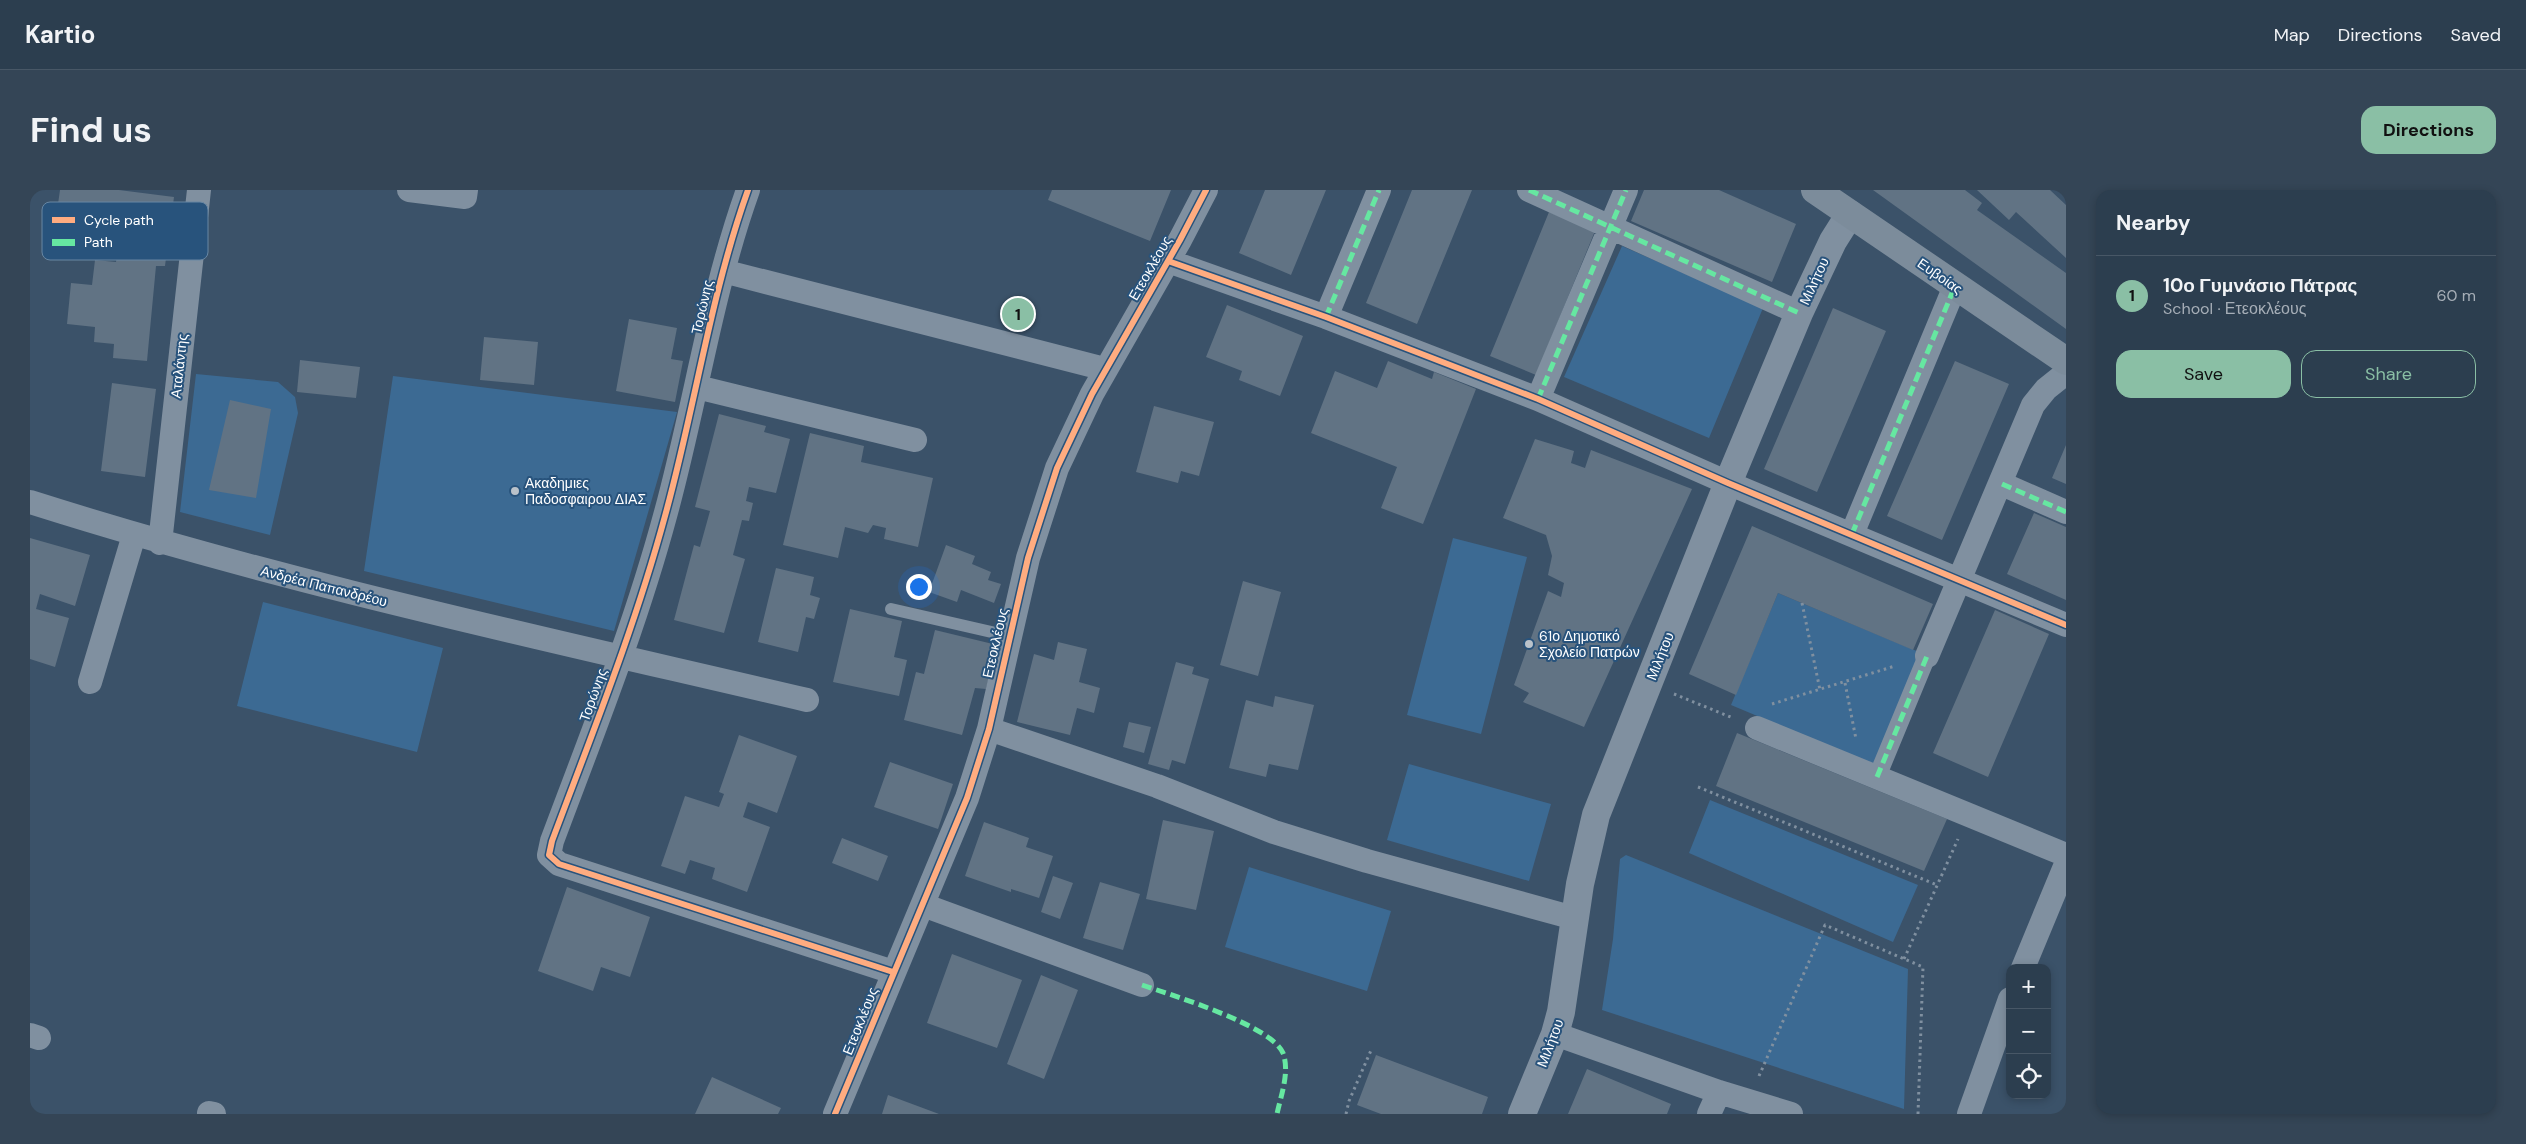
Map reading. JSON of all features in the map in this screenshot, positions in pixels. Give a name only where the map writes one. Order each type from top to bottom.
[{"type":"main road","name":"Ευβοίας","points":[[1815,190],[2066,361]]},
{"type":"street","points":[[410,190],[465,193]]},
{"type":"street","name":"Τορώνης","points":[[748,190],[722,271],[697,387],[664,522],[621,656],[552,841],[549,855],[559,864],[893,972]]},
{"type":"street","name":"Ετεοκλέους","points":[[835,1114],[967,798],[989,729],[1028,558],[1046,496],[1069,440],[1105,370],[1168,261],[1206,190]]},
{"type":"street","points":[[1326,317],[1379,190]]},
{"type":"street","points":[[1529,190],[1799,313]]},
{"type":"street","points":[[1538,399],[1626,190]]},
{"type":"street","name":"Μιλήτου","points":[[1522,1114],[1555,1034],[1565,994],[1574,918],[1584,863],[1596,815],[1728,483],[1799,313],[1826,254],[1850,214]]},
{"type":"street","name":"Αταλάντης","points":[[160,543],[191,260]]},
{"type":"street","points":[[1168,261],[1326,317],[1538,399],[1728,483],[2066,625]]},
{"type":"street","points":[[722,271],[1105,370]]},
{"type":"street","points":[[1852,534],[1955,286]]},
{"type":"street","points":[[1870,775],[1927,656],[2002,484],[2033,405],[2046,389],[2066,373]]},
{"type":"street","points":[[697,387],[915,440]]},
{"type":"street","points":[[2002,484],[2066,512]]},
{"type":"street","name":"Ανδρέα Παπανδρέου","points":[[30,502],[160,543],[341,591],[807,700]]},
{"type":"street","points":[[90,682],[134,535]]},
{"type":"street","points":[[1757,728],[2066,855]]},
{"type":"street","points":[[989,729],[1157,786],[1274,832],[1368,861],[1574,918]]},
{"type":"street","points":[[2025,964],[2066,864]]},
{"type":"street","points":[[923,905],[1142,985]]},
{"type":"street","points":[[1969,1114],[2006,1009]]},
{"type":"street","points":[[1555,1034],[1719,1092],[1791,1114]]},
{"type":"street","points":[[1709,1114],[1719,1092]]},
{"type":"lane","points":[[891,609],[1009,636]]},
{"type":"path","points":[[1802,603],[1820,690]]},
{"type":"path","points":[[1765,706],[1927,656]]},
{"type":"path","points":[[1844,683],[1870,775]]},
{"type":"path","points":[[1649,684],[1757,728]]},
{"type":"path","points":[[1728,716],[1738,714]]},
{"type":"path","points":[[1698,787],[1937,884]]},
{"type":"path","points":[[1904,959],[1968,815]]},
{"type":"path","points":[[1748,1101],[1825,925],[1923,967],[1918,1114]]},
{"type":"path","points":[[1346,1114],[1349,1101],[1372,1048]]},
{"type":"shaded area","points":[[1622,246],[1763,308],[1709,438],[1564,377]]},
{"type":"shaded area","points":[[196,374],[278,382],[295,397],[298,413],[270,535],[180,512]]},
{"type":"shaded area","name":"Ακαδημιες Παδοσφαιρου ΔΙΑΣ","points":[[393,376],[677,412],[614,631],[364,571]]},
{"type":"shaded area","points":[[1453,538],[1527,557],[1481,734],[1407,715]]},
{"type":"shaded area","points":[[1778,593],[1931,657],[1884,769],[1731,705]]},
{"type":"shaded area","points":[[263,602],[443,648],[417,752],[237,706]]},
{"type":"shaded area","points":[[1409,764],[1551,804],[1529,881],[1387,840]]},
{"type":"shaded area","points":[[1710,800],[1918,885],[1893,942],[1689,853]]},
{"type":"shaded area","points":[[1626,855],[1908,969],[1904,1109],[1602,1010],[1613,939],[1620,859]]},
{"type":"shaded area","points":[[1249,867],[1391,911],[1367,991],[1225,947]]},
{"type":"building","points":[[60,190],[119,190],[174,197],[173,202],[58,202]]},
{"type":"building","points":[[1052,190],[1171,190],[1150,241],[1048,200]]},
{"type":"building","points":[[1265,190],[1326,190],[1291,275],[1239,253]]},
{"type":"building","points":[[1412,190],[1472,190],[1417,324],[1366,303]]},
{"type":"building","points":[[1644,190],[1719,190],[1796,224],[1772,282],[1631,221]]},
{"type":"building","points":[[1873,190],[1965,190],[1982,203],[1977,210],[2066,273],[2066,329]]},
{"type":"building","points":[[1977,190],[2050,190],[2066,205],[2066,258],[2016,212],[2009,220]]},
{"type":"building","points":[[1549,212],[1595,231],[1536,375],[1490,356]]},
{"type":"building","points":[[95,260],[116,262],[116,260],[166,260],[165,266],[156,266],[147,361],[113,358],[114,344],[94,342],[95,327],[67,324],[71,283],[92,285]]},
{"type":"building","points":[[1227,305],[1303,336],[1280,396],[1239,380],[1242,371],[1206,357]]},
{"type":"building","points":[[1833,308],[1886,331],[1817,492],[1764,469]]},
{"type":"building","points":[[629,319],[677,328],[671,359],[683,361],[675,402],[616,391]]},
{"type":"building","points":[[484,337],[538,342],[534,385],[480,380]]},
{"type":"building","points":[[300,360],[360,367],[356,398],[297,392]]},
{"type":"building","points":[[1388,361],[1432,379],[1434,372],[1476,389],[1423,524],[1381,508],[1397,467],[1311,433],[1335,371],[1377,388]]},
{"type":"building","points":[[1955,361],[2009,384],[1942,540],[1887,516]]},
{"type":"building","points":[[112,383],[156,389],[145,477],[101,471]]},
{"type":"building","points":[[230,400],[271,409],[256,498],[209,490]]},
{"type":"building","points":[[1154,406],[1214,422],[1199,476],[1181,471],[1178,483],[1136,472]]},
{"type":"building","points":[[719,414],[766,426],[764,432],[790,439],[776,493],[749,487],[746,501],[753,503],[749,521],[742,520],[733,555],[745,559],[724,633],[674,620],[694,545],[700,547],[710,511],[695,507]]},
{"type":"building","points":[[810,433],[864,446],[861,462],[933,478],[918,547],[884,539],[886,528],[873,525],[868,533],[845,527],[838,558],[783,545]]},
{"type":"building","points":[[1535,439],[1574,451],[1571,463],[1585,468],[1591,450],[1692,489],[1584,727],[1523,702],[1529,693],[1514,685],[1548,591],[1561,597],[1564,583],[1548,575],[1552,556],[1546,535],[1503,518]]},
{"type":"building","points":[[2066,445],[2066,484],[2052,478]]},
{"type":"building","points":[[2034,513],[2066,527],[2066,600],[2007,574]]},
{"type":"building","points":[[1752,526],[1933,604],[1913,650],[1778,593],[1736,695],[1689,674]]},
{"type":"building","points":[[30,538],[90,555],[75,606],[40,594],[36,609],[69,618],[55,667],[30,659]]},
{"type":"building","points":[[946,545],[975,556],[972,564],[991,572],[988,580],[1001,584],[994,603],[961,590],[957,602],[929,592]]},
{"type":"building","points":[[776,568],[814,577],[810,595],[820,598],[814,619],[806,617],[798,652],[758,642]]},
{"type":"building","points":[[1243,581],[1281,592],[1258,676],[1220,665]]},
{"type":"building","points":[[850,609],[902,621],[894,657],[907,660],[899,696],[833,682]]},
{"type":"building","points":[[1995,610],[2049,634],[1988,777],[1933,753]]},
{"type":"building","points":[[935,630],[997,645],[986,689],[975,688],[962,735],[904,720],[916,672],[924,674]]},
{"type":"building","points":[[1058,642],[1087,649],[1079,682],[1100,688],[1094,713],[1077,708],[1070,735],[1017,722],[1034,654],[1054,660]]},
{"type":"building","points":[[1176,662],[1194,667],[1192,674],[1209,679],[1185,764],[1172,760],[1169,770],[1148,764]]},
{"type":"building","points":[[1275,696],[1314,705],[1298,770],[1269,764],[1266,777],[1229,768],[1246,700],[1273,707]]},
{"type":"building","points":[[1129,722],[1151,727],[1144,753],[1123,747]]},
{"type":"building","points":[[1737,733],[1947,819],[1924,871],[1716,786]]},
{"type":"building","points":[[739,735],[797,756],[777,813],[748,802],[743,817],[770,827],[747,892],[712,879],[715,868],[690,860],[685,874],[661,866],[685,796],[719,807],[724,794],[719,792]]},
{"type":"building","points":[[890,762],[953,784],[938,829],[874,807]]},
{"type":"building","points":[[1163,820],[1214,831],[1196,910],[1146,899]]},
{"type":"building","points":[[984,822],[1029,838],[1026,847],[1053,856],[1039,898],[1011,889],[1011,892],[965,876]]},
{"type":"building","points":[[842,838],[888,856],[878,881],[832,863]]},
{"type":"building","points":[[1053,876],[1073,883],[1060,919],[1041,912]]},
{"type":"building","points":[[1100,882],[1140,894],[1123,950],[1083,938]]},
{"type":"building","points":[[567,887],[650,917],[630,977],[601,967],[593,991],[538,971]]},
{"type":"building","points":[[952,954],[1022,980],[997,1048],[927,1023]]},
{"type":"building","points":[[1041,975],[1078,990],[1044,1079],[1007,1064]]},
{"type":"building","points":[[1376,1055],[1488,1097],[1482,1114],[1381,1114],[1357,1105]]},
{"type":"building","points":[[1587,1069],[1671,1104],[1667,1114],[1568,1114]]},
{"type":"building","points":[[712,1077],[781,1108],[778,1114],[695,1114]]},
{"type":"building","points":[[888,1095],[939,1114],[882,1114]]},
{"type":"marked path","points":[[1326,317],[1379,190]]},
{"type":"marked path","points":[[1529,190],[1799,313]]},
{"type":"marked path","points":[[1538,399],[1626,190]]},
{"type":"marked path","points":[[1852,534],[1955,286]]},
{"type":"marked path","points":[[2002,484],[2066,512]]},
{"type":"marked path","points":[[1877,777],[1927,656]]},
{"type":"marked path","points":[[1142,985],[1219,1012],[1260,1032],[1275,1042],[1283,1053],[1286,1068],[1277,1114]]},
{"type":"cycle path","points":[[748,190],[723,270],[676,475],[653,557],[627,639],[552,841],[549,855],[559,864],[893,972]]},
{"type":"cycle path","points":[[835,1114],[967,798],[989,729],[1028,558],[1057,468],[1092,394],[1180,240],[1206,190]]},
{"type":"cycle path","points":[[1168,261],[1326,317],[1538,399],[1728,483],[2066,625]]},
{"type":"place","name":"10ο Γυμνάσιο Πάτρας","points":[[1018,314]]},
{"type":"place","name":"Ακαδημιες Παδοσφαιρου ΔΙΑΣ","points":[[515,491]]},
{"type":"place","name":"61ο Δημοτικό Σχολείο Πατρών","points":[[1529,644]]}]
